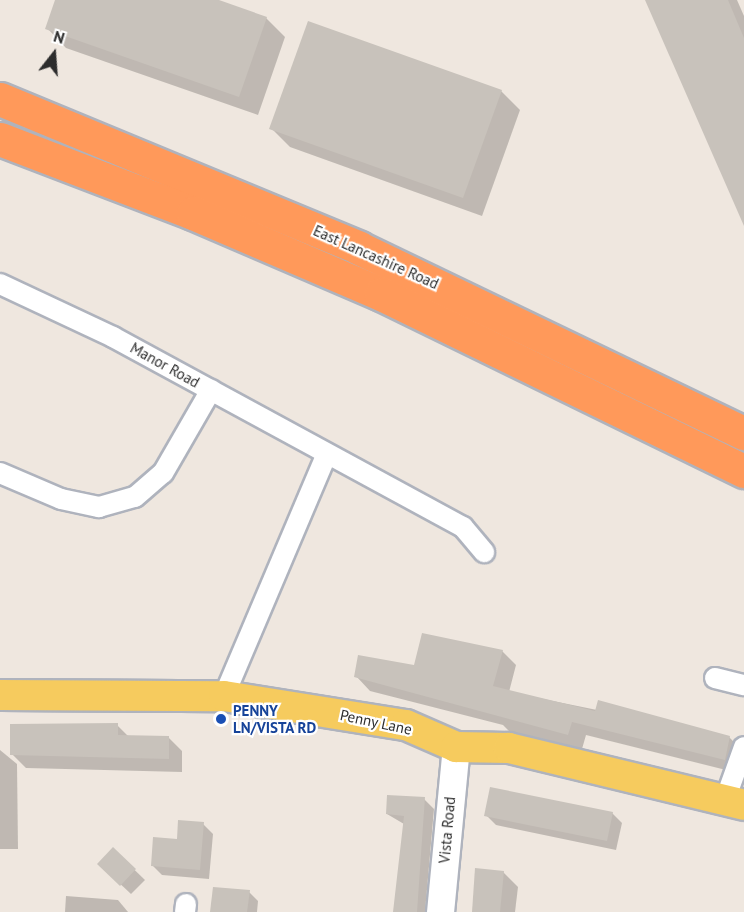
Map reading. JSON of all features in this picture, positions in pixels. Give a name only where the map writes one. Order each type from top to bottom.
[{"type":"highway","name":"East Lancashire Road","points":[[0,99],[359,248],[742,433]]},
{"type":"highway","name":"East Lancashire Road","points":[[0,139],[381,294],[744,471]]},
{"type":"main road","name":"Penny Lane","points":[[0,696],[224,696],[406,725],[456,747],[509,748],[735,803]]},
{"type":"main road","name":"Vista Road","points":[[440,912],[456,747]]},
{"type":"street","name":"Manor Road","points":[[0,284],[211,390],[326,456],[463,527],[483,552]]},
{"type":"street","points":[[0,473],[99,507],[135,497],[163,473],[211,390]]},
{"type":"street","points":[[224,696],[326,456]]},
{"type":"street","points":[[715,678],[744,686]]},
{"type":"street","points":[[735,803],[744,747]]},
{"type":"building","points":[[55,0],[219,0],[267,17],[239,97],[45,29]]},
{"type":"building","points":[[645,0],[728,0],[744,38],[744,226]]},
{"type":"building","points":[[308,21],[502,90],[463,198],[269,129]]},
{"type":"building","points":[[422,633],[503,650],[493,686],[595,711],[598,700],[730,736],[725,760],[572,722],[568,735],[354,677],[358,655],[414,665]]},
{"type":"building","points":[[118,723],[118,735],[169,736],[169,759],[10,755],[10,724]]},
{"type":"building","points":[[490,787],[613,812],[607,841],[484,816]]},
{"type":"building","points":[[387,795],[425,797],[417,912],[393,912],[404,816],[386,814]]},
{"type":"building","points":[[178,820],[204,822],[200,870],[151,866],[153,837],[177,839]]},
{"type":"building","points":[[113,847],[136,869],[120,886],[97,864]]},
{"type":"building","points":[[475,868],[504,871],[500,912],[472,912]]},
{"type":"building","points":[[213,887],[250,890],[247,912],[210,912]]},
{"type":"place","name":"PENNY LN/VISTA RD","points":[[221,719]]}]
